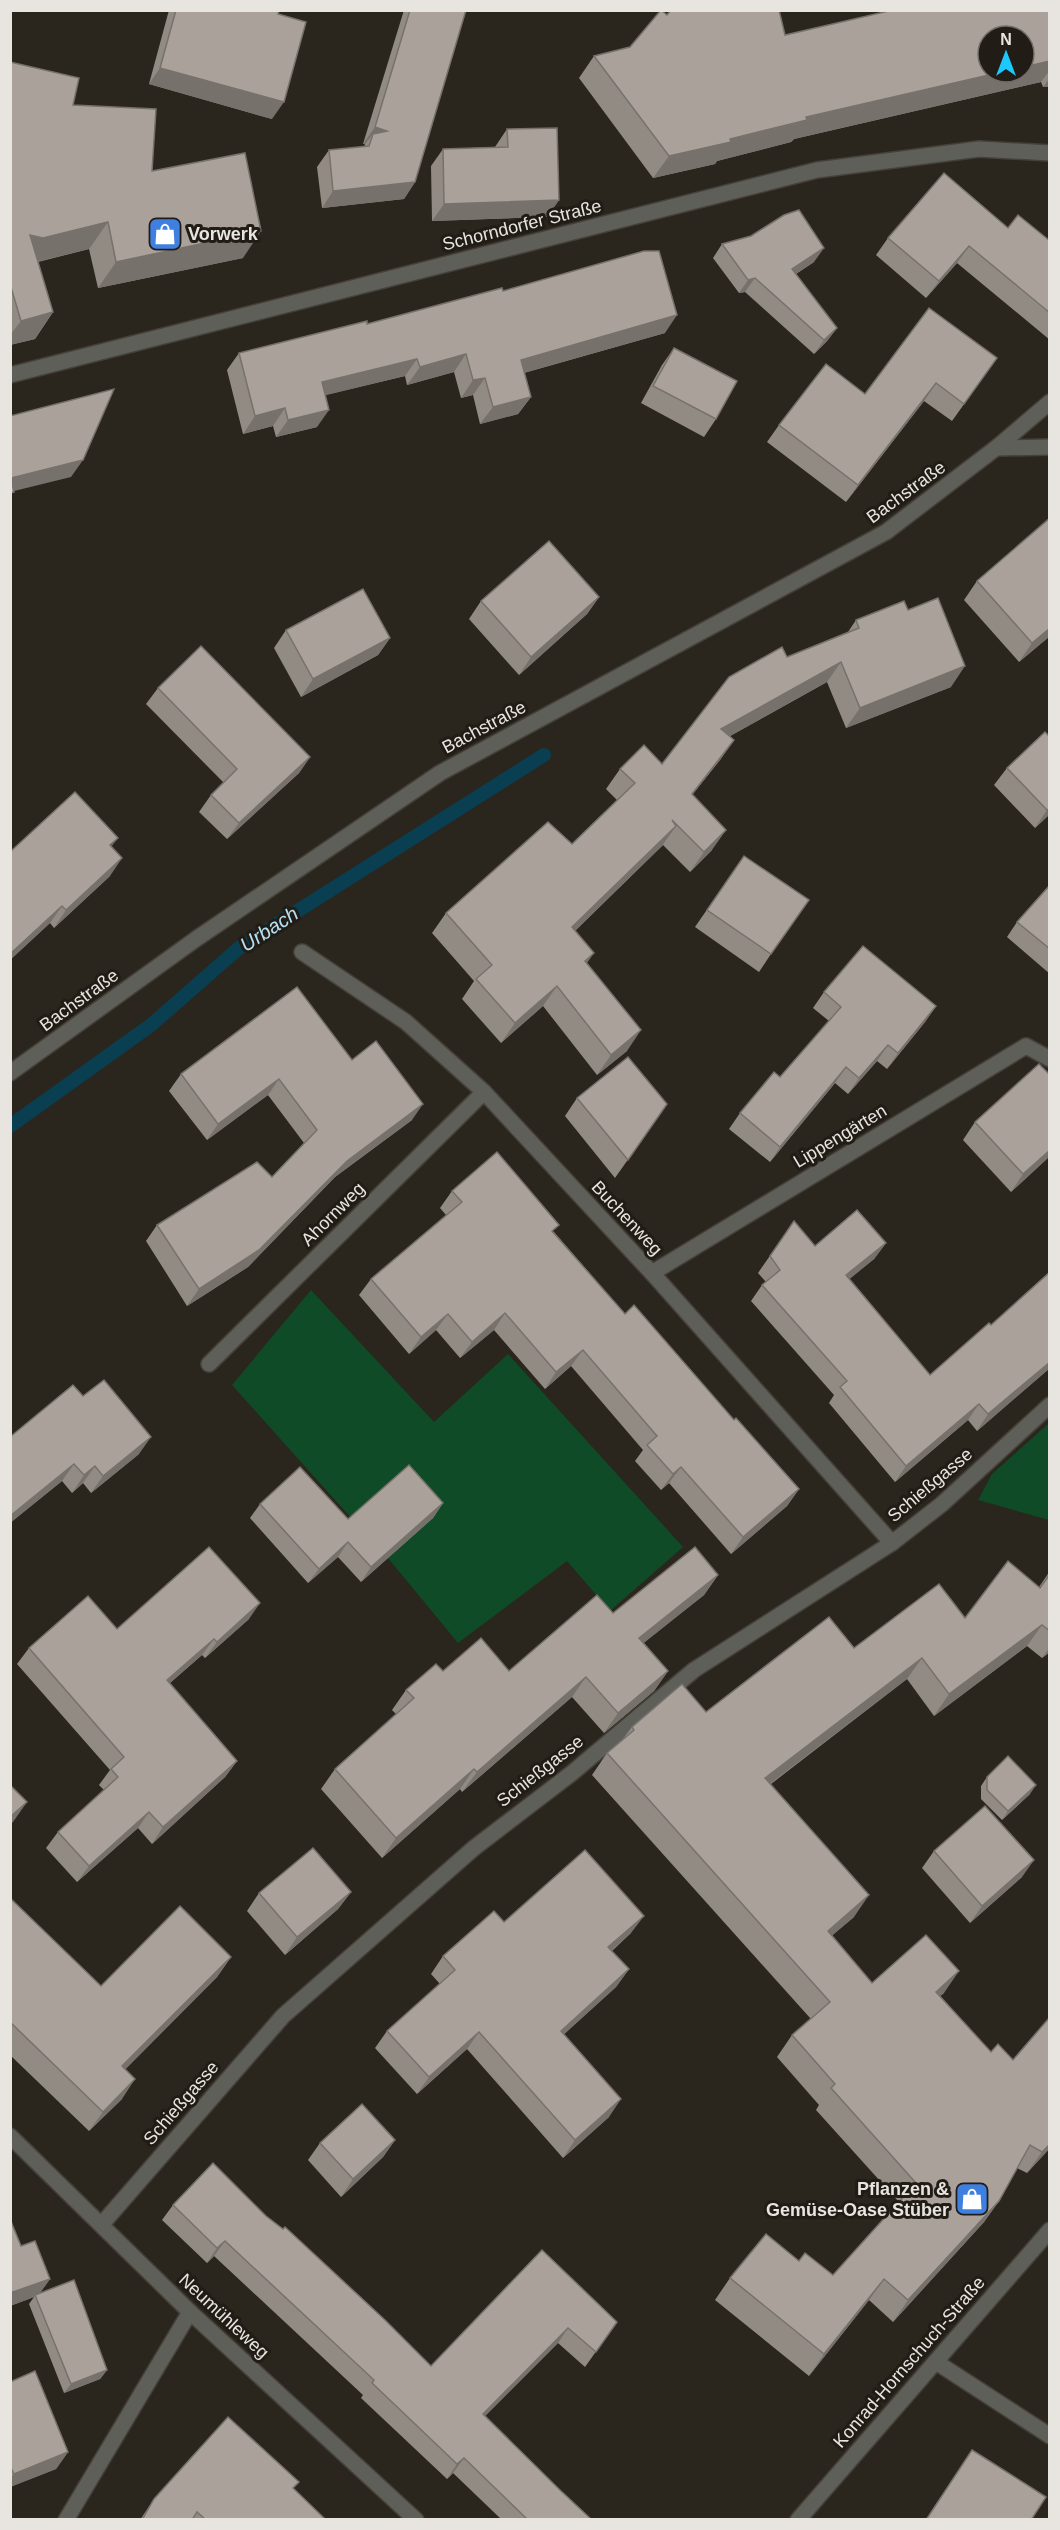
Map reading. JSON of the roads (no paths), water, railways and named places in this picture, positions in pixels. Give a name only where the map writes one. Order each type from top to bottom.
[{"type":"street","name":"Schorndorfer Straße","points":[[10,375],[817,170],[979,149],[1050,153]]},
{"type":"street","name":"Bachstraße","points":[[10,1073],[196,939],[440,773],[886,532],[996,448],[1050,402]]},
{"type":"street","points":[[996,448],[1050,447]]},
{"type":"street","name":"Buchenweg","points":[[302,952],[405,1022],[484,1092],[652,1274],[892,1543]]},
{"type":"street","name":"Lippengärten","points":[[652,1274],[1026,1046],[1050,1059]]},
{"type":"street","name":"Ahornweg","points":[[209,1364],[484,1092]]},
{"type":"street","name":"Schießgasse","points":[[102,2224],[283,2016],[474,1848],[572,1773],[694,1670],[892,1543],[942,1504],[1050,1405]]},
{"type":"street","name":"Neumühleweg","points":[[10,2136],[190,2312],[416,2520]]},
{"type":"street","name":"Konrad-Hornschuch-Straße","points":[[798,2520],[1050,2230]]},
{"type":"street","points":[[66,2520],[190,2312]]},
{"type":"street","points":[[936,2362],[1050,2436]]},
{"type":"waterway","name":"Urbach","points":[[10,1126],[151,1025],[239,948],[544,755]]},
{"type":"place","name":"Vorwerk","points":[[165,234]]},
{"type":"place","name":"Pflanzen & Gemüse-Oase Stüber","points":[[972,2199]]}]
